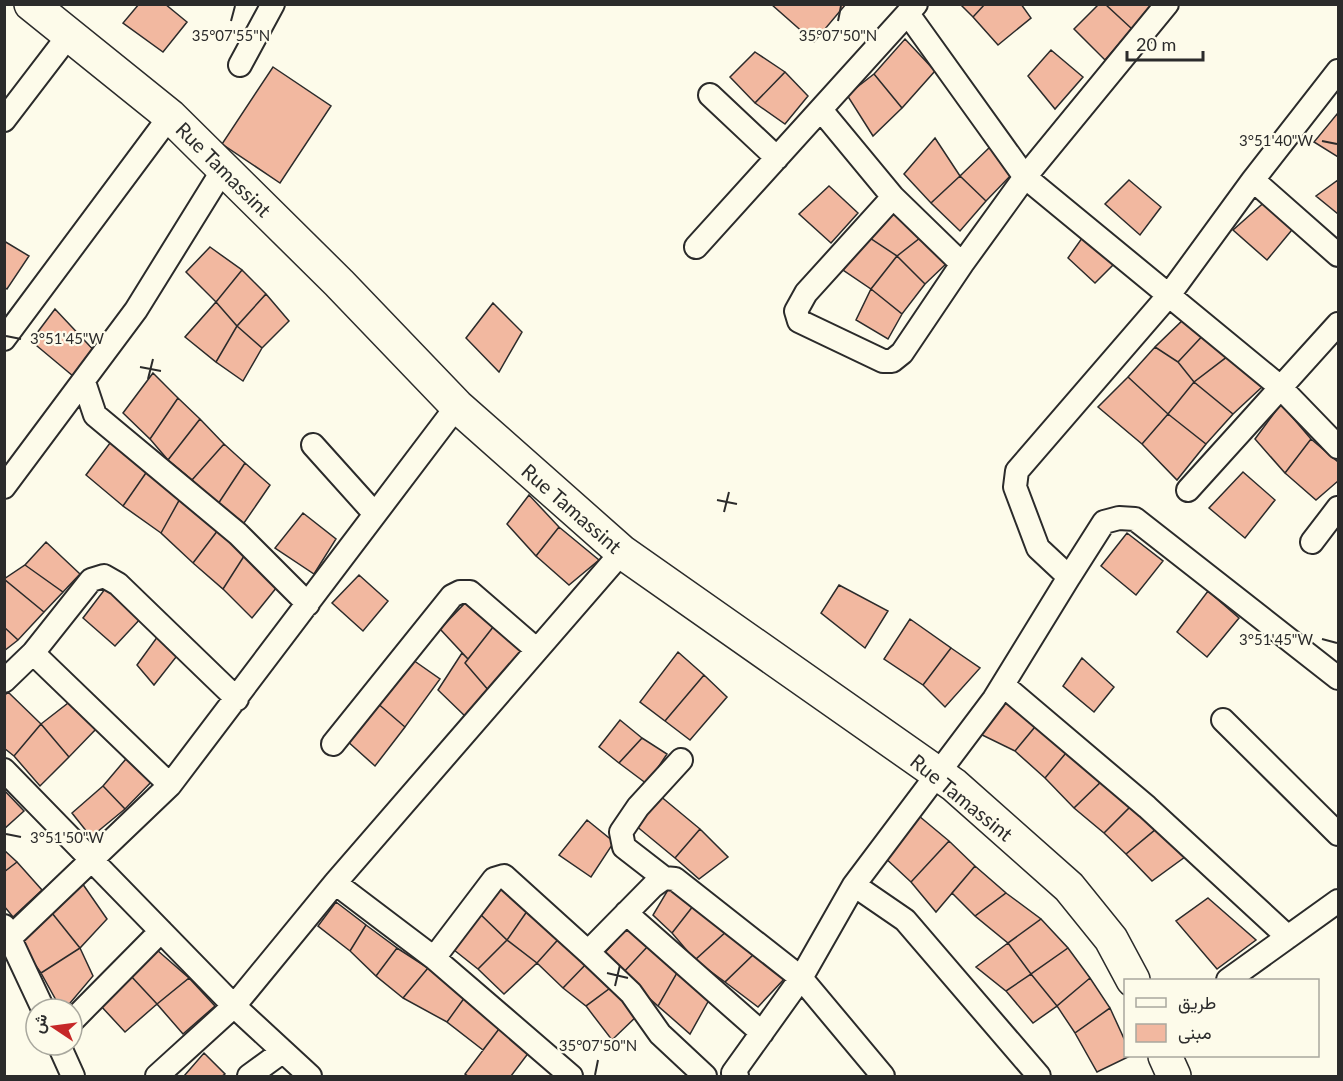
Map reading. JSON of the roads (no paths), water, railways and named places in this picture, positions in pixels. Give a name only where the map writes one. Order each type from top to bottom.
[{"type":"main road","name":"Rue Tamassint","points":[[31,4],[170,116],[224,168],[457,406],[622,552],[954,784],[1069,887],[1111,939],[1132,979]]},
{"type":"main road","points":[[1165,1057],[1174,1077]]},
{"type":"street","points":[[240,65],[273,4]]},
{"type":"street","points":[[893,197],[806,293],[796,311],[800,321],[883,362],[892,361],[902,353],[962,264],[1025,177],[1167,4]]},
{"type":"street","points":[[696,247],[912,9],[1025,177],[1280,386],[1338,447]]},
{"type":"street","points":[[4,120],[69,35]]},
{"type":"street","points":[[1069,577],[1038,548],[1015,488],[1017,471],[1169,295],[1253,180],[1338,71]]},
{"type":"street","points":[[710,95],[777,158]]},
{"type":"street","points":[[821,110],[893,197],[962,264]]},
{"type":"street","points":[[4,339],[170,116]]},
{"type":"street","points":[[4,487],[136,310],[224,168]]},
{"type":"street","points":[[1253,180],[1338,255]]},
{"type":"street","points":[[1188,490],[1338,324]]},
{"type":"street","points":[[84,382],[94,415],[238,534],[308,604]]},
{"type":"street","points":[[38,997],[8,931],[93,858],[170,785],[457,406]]},
{"type":"street","points":[[313,444],[375,514]]},
{"type":"street","points":[[1312,542],[1338,508]]},
{"type":"street","points":[[734,1076],[801,978],[854,885],[1003,685],[1104,522],[1119,518],[1135,519],[1338,678]]},
{"type":"street","points":[[157,1077],[234,1006],[335,883],[622,552]]},
{"type":"street","points":[[4,681],[33,653],[91,580],[104,576],[118,584],[237,699]]},
{"type":"street","points":[[333,744],[452,596],[460,591],[470,592],[537,650]]},
{"type":"street","points":[[33,653],[170,785]]},
{"type":"street","points":[[1003,685],[1148,807],[1288,937]]},
{"type":"street","points":[[1223,720],[1338,834]]},
{"type":"street","points":[[681,760],[638,807],[621,832],[624,847],[664,878],[675,879],[801,978],[883,1077]]},
{"type":"street","points":[[4,770],[93,858],[234,1006],[310,1077]]},
{"type":"street","points":[[434,958],[494,879],[504,876],[631,993],[660,1034],[705,1077]]},
{"type":"street","points":[[588,952],[664,878]]},
{"type":"street","points":[[335,883],[434,958],[571,1077]]},
{"type":"street","points":[[854,885],[904,920],[1039,1077]]},
{"type":"street","points":[[1231,979],[1338,901]]},
{"type":"street","points":[[627,913],[762,1033]]},
{"type":"street","points":[[84,1010],[161,931]]},
{"type":"street","points":[[249,1077],[282,1052]]},
{"type":"street","points":[[64,1057],[73,1077]]}]
